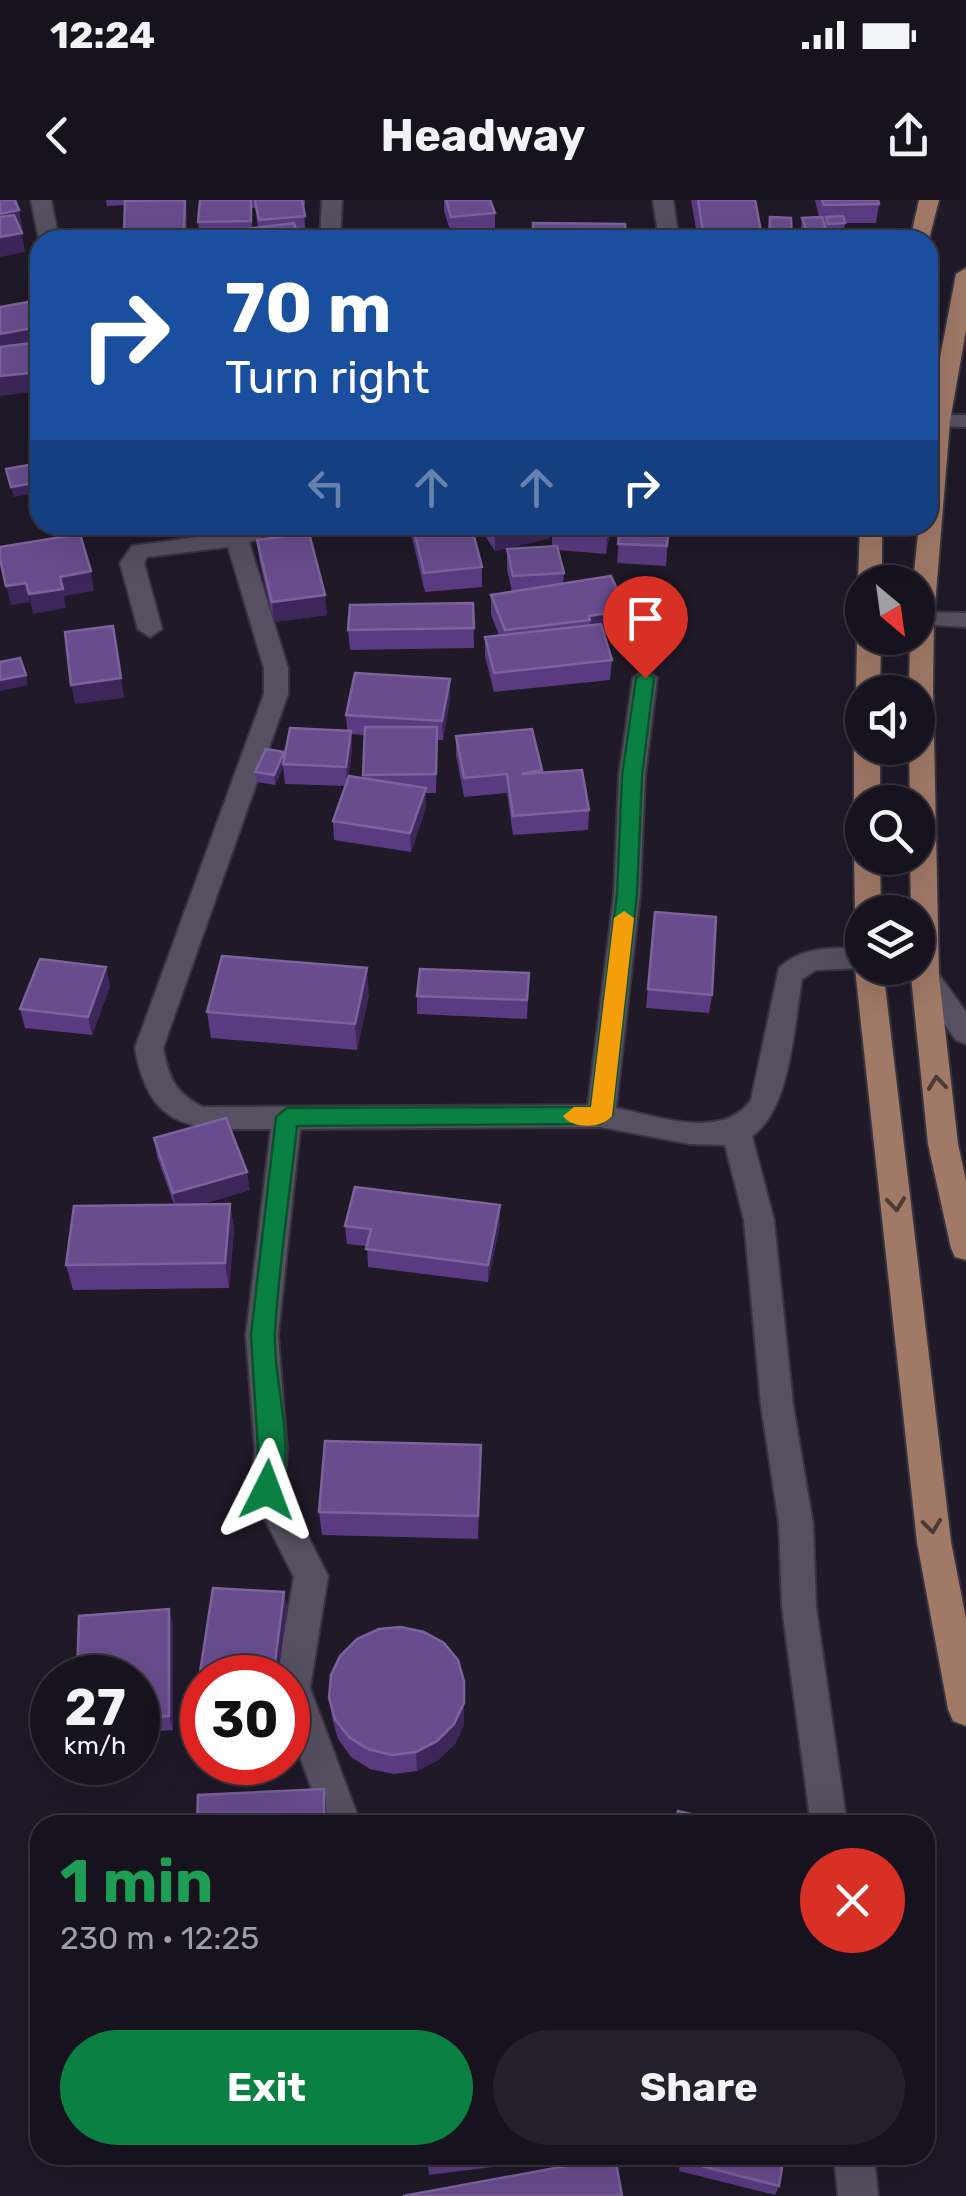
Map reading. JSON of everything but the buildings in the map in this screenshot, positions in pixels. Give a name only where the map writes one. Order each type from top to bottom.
[{"type":"main road","points":[[922,230],[929,200]]},
{"type":"main road","points":[[938,433],[966,274]]},
{"type":"main road","points":[[871,565],[872,535]]},
{"type":"main road","points":[[927,565],[929,535]]},
{"type":"main road","points":[[914,895],[921,655]]},
{"type":"main road","points":[[872,985],[934,1542],[966,1708]]},
{"type":"main road","points":[[915,985],[955,1143],[966,1248]]},
{"type":"street","points":[[41,200],[48,230]]},
{"type":"street","points":[[330,230],[332,200]]},
{"type":"street","points":[[664,200],[668,230]]},
{"type":"street","points":[[939,421],[966,421]]},
{"type":"street","points":[[134,535],[140,551]]},
{"type":"street","points":[[150,628],[132,563],[140,551],[246,535]]},
{"type":"street","points":[[237,538],[276,668],[276,694],[149,1048],[156,1086],[167,1103],[200,1118],[600,1116],[716,1134],[736,1131],[755,1119],[765,1102],[789,975],[799,963],[812,959],[845,958]]},
{"type":"street","points":[[935,619],[966,620]]},
{"type":"street","points":[[600,1116],[627,894],[632,776],[645,678]]},
{"type":"street","points":[[924,985],[966,1033]]},
{"type":"street","points":[[287,1117],[262,1335],[271,1450],[267,1490],[311,1576],[292,1688],[339,1815]]},
{"type":"street","points":[[736,1131],[759,1220],[777,1405],[796,1524],[800,1607],[828,1815]]},
{"type":"street","points":[[855,2165],[858,2196]]},
{"type":"slow traffic","points":[[574,1116],[600,1116],[624,918]]},
{"type":"route","points":[[267,1490],[271,1450],[262,1335],[287,1117],[600,1116],[627,894],[632,776],[645,678]]}]
